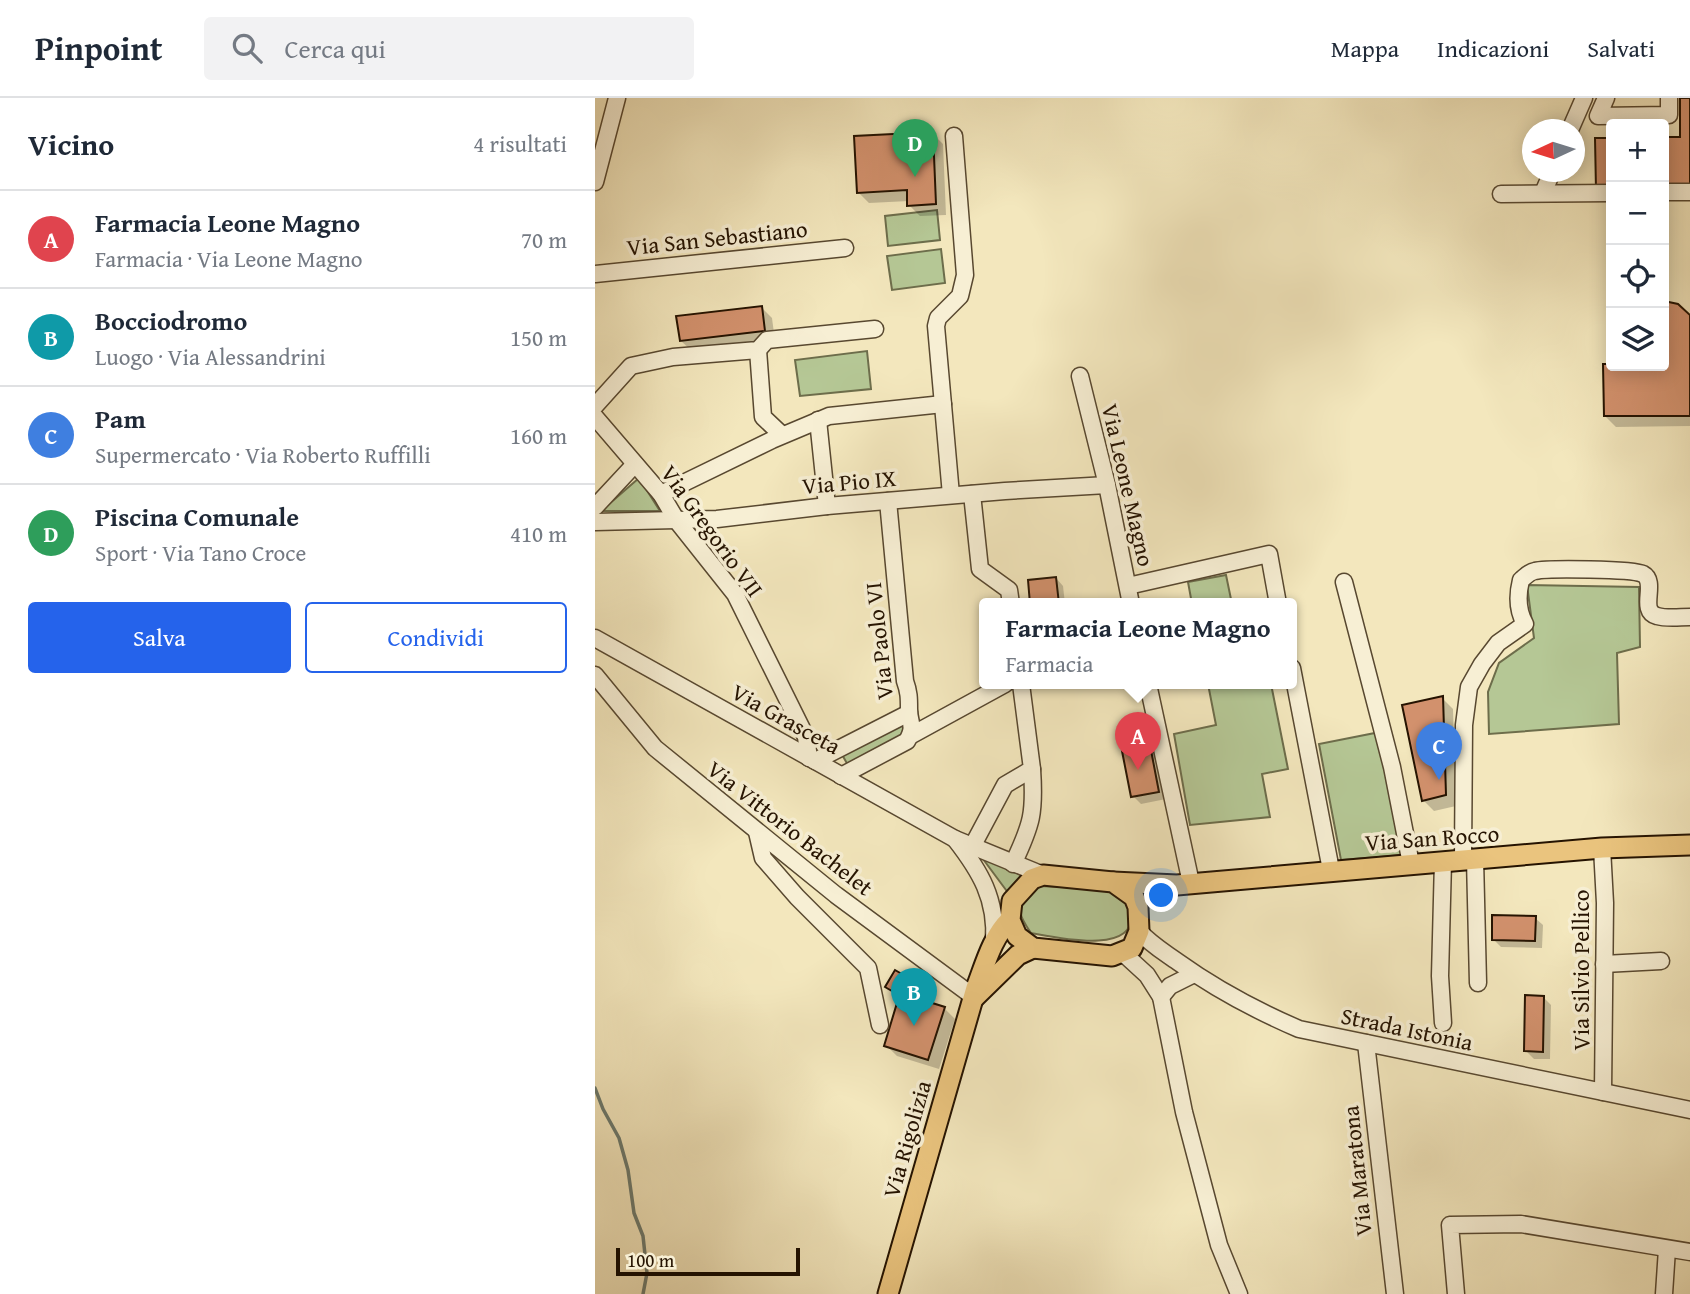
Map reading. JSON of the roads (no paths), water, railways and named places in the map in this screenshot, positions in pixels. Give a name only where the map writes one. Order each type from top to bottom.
[{"type":"main road","name":"Via San Rocco","points":[[1184,884],[1602,848],[1690,845]]},
{"type":"main road","points":[[1033,948],[1017,936],[1009,915],[1017,894],[1032,879],[1043,876],[1184,884]]},
{"type":"main road","points":[[974,997],[1018,955],[1033,948],[1112,956],[1132,948],[1139,931],[1139,907],[1134,897],[1113,882]]},
{"type":"main road","points":[[1139,907],[1154,895],[1184,884]]},
{"type":"main road","name":"Via Rigolizia","points":[[888,1294],[974,997],[994,942],[1009,915]]},
{"type":"street","points":[[595,182],[617,98]]},
{"type":"street","points":[[1575,119],[1584,98]]},
{"type":"street","points":[[1606,98],[1598,117],[1669,115],[1669,98]]},
{"type":"street","points":[[951,495],[936,326],[938,318],[960,296],[965,275],[954,136]]},
{"type":"street","points":[[1543,193],[1548,182]]},
{"type":"street","points":[[1669,192],[1690,192]]},
{"type":"street","points":[[1501,194],[1606,193]]},
{"type":"street","name":"Via San Sebastiano","points":[[595,274],[845,248]]},
{"type":"street","points":[[595,407],[631,366],[673,357],[758,349],[767,340],[876,329]]},
{"type":"street","points":[[758,349],[763,417],[782,435]]},
{"type":"street","name":"Via Leone Magno","points":[[1080,376],[1131,598]]},
{"type":"street","points":[[661,494],[782,435],[829,416],[943,404]]},
{"type":"street","name":"Via Gregorio VII","points":[[595,417],[661,494],[677,521],[735,594],[806,737],[812,760]]},
{"type":"street","points":[[818,420],[827,506]]},
{"type":"street","points":[[595,507],[635,464]]},
{"type":"street","name":"Via Pio IX","points":[[595,522],[677,521],[951,495],[1107,485]]},
{"type":"street","points":[[972,494],[981,569],[1009,590],[1010,598]]},
{"type":"street","name":"Via Paolo VI","points":[[812,760],[909,713],[911,695],[905,681],[888,501]]},
{"type":"street","points":[[1128,586],[1269,554],[1277,598]]},
{"type":"street","points":[[1443,1023],[1440,976],[1460,860],[1464,725],[1469,687],[1498,643],[1525,624],[1520,614],[1518,591],[1521,580],[1534,571],[1640,572],[1646,576],[1649,583],[1648,605],[1651,612],[1657,616],[1690,617]]},
{"type":"street","points":[[1344,582],[1392,767],[1411,864]]},
{"type":"street","name":"Via Grasceta","points":[[595,638],[955,839]]},
{"type":"street","name":"Via Vittorio Bachelet","points":[[595,675],[655,748],[836,895],[974,997]]},
{"type":"street","points":[[910,736],[996,689]]},
{"type":"street","points":[[1013,864],[1033,814],[1032,769],[1022,689]]},
{"type":"street","points":[[1149,689],[1184,884]]},
{"type":"street","points":[[1296,689],[1331,870]]},
{"type":"street","points":[[841,776],[907,741],[913,722],[909,713]]},
{"type":"street","points":[[972,845],[1005,785],[1032,769]]},
{"type":"street","points":[[757,832],[763,858],[797,897],[868,968],[880,1025]]},
{"type":"street","points":[[955,839],[1043,876]]},
{"type":"street","points":[[955,839],[989,877],[1009,915]]},
{"type":"street","name":"Via Silvio Pellico","points":[[1602,848],[1605,964],[1603,1091]]},
{"type":"street","points":[[1460,860],[1478,983]]},
{"type":"street","points":[[976,865],[986,887],[995,928],[994,942]]},
{"type":"street","name":"Strada Istonia","points":[[1139,931],[1148,941],[1194,975],[1247,1007],[1299,1029],[1690,1110]]},
{"type":"street","points":[[1123,953],[1147,975],[1161,997],[1184,1112],[1219,1245],[1239,1294]]},
{"type":"street","points":[[1605,964],[1661,961]]},
{"type":"street","points":[[1161,997],[1170,986],[1194,975]]},
{"type":"street","name":"Via Maratona","points":[[1366,1043],[1395,1294]]},
{"type":"street","points":[[1455,1294],[1450,1225],[1521,1224],[1690,1252]]},
{"type":"street","points":[[1664,1294],[1667,1249]]},
{"type":"waterway","points":[[595,1088],[619,1138],[628,1170],[634,1213],[643,1236],[647,1273],[643,1294]]},
{"type":"place","name":"Piscina Comunale","points":[[915,177]]},
{"type":"place","name":"Farmacia Leone Magno","points":[[1138,770]]},
{"type":"place","name":"Pam","points":[[1439,780]]},
{"type":"place","name":"Bocciodromo","points":[[914,1026]]}]
